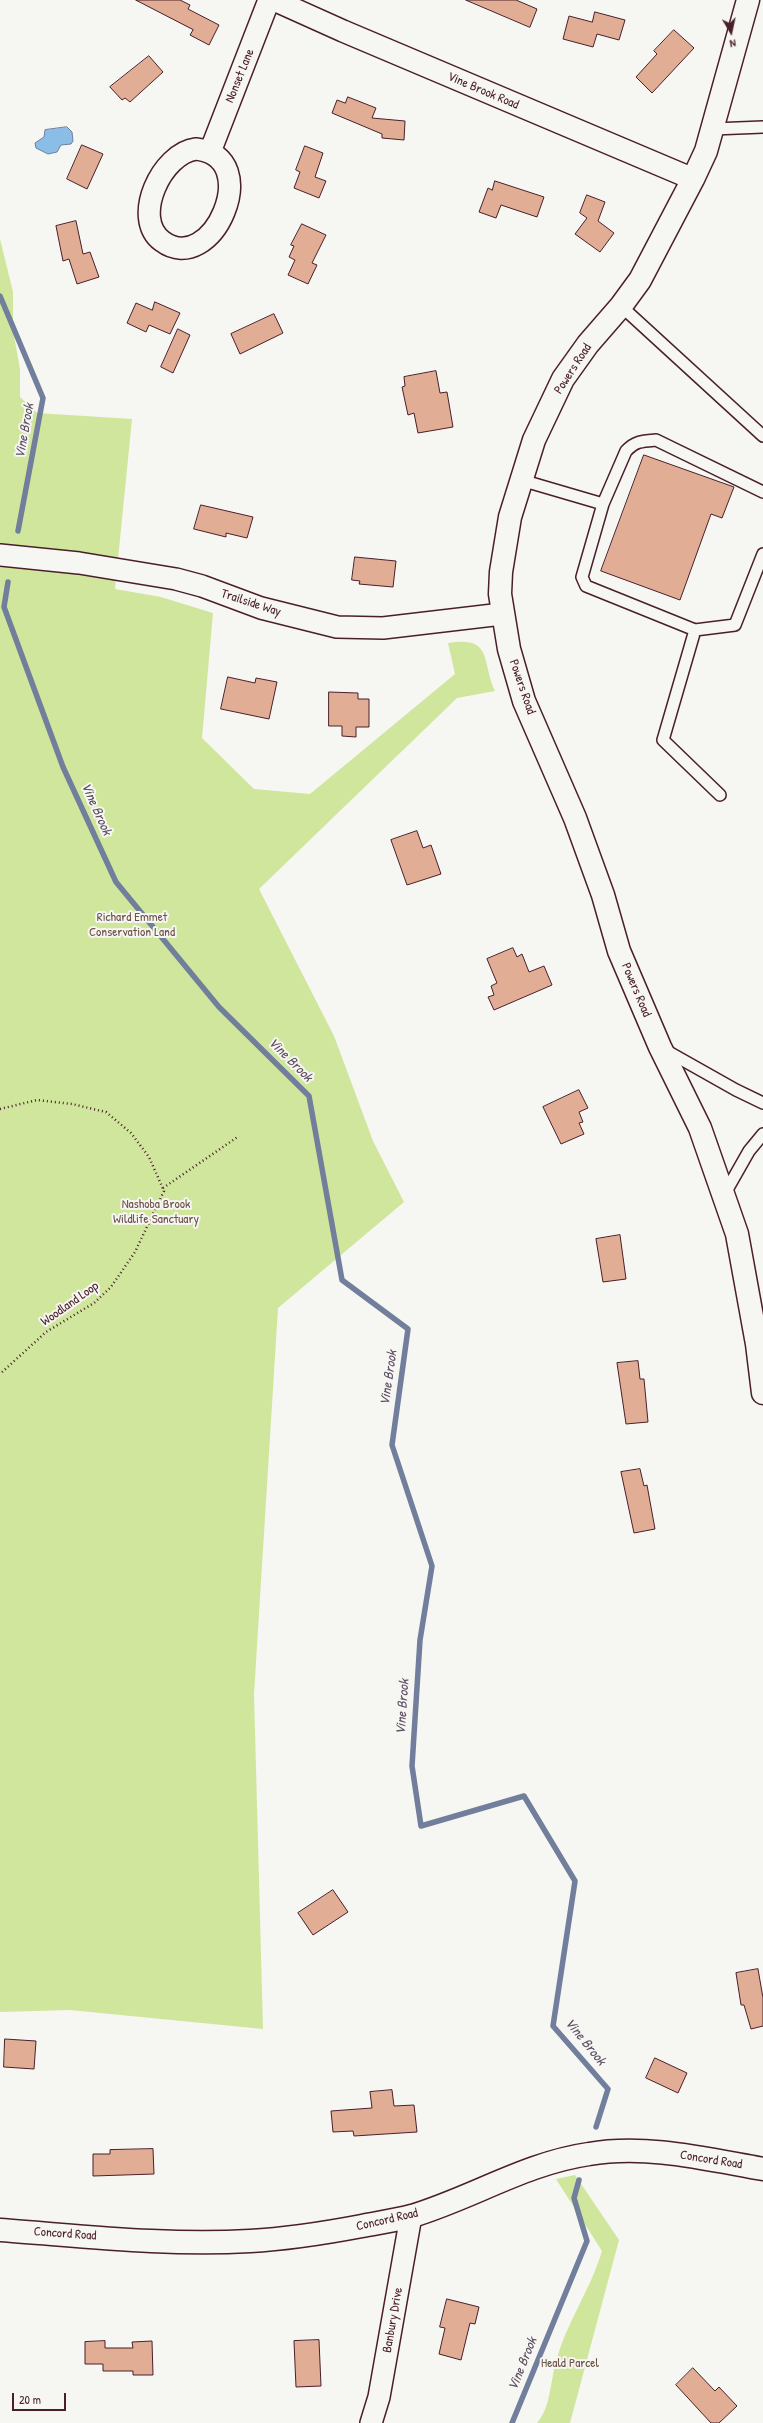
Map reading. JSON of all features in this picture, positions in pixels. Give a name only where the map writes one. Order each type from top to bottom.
[{"type":"main road","name":"Powers Road","points":[[748,0],[713,129],[706,151],[694,179],[656,253],[622,306],[588,344],[563,379],[534,440],[510,517],[501,572],[502,614],[509,649],[524,700],[575,818],[603,895],[620,951],[660,1047],[700,1128],[738,1234],[763,1393]]},
{"type":"main road","name":"Concord Road","points":[[0,2230],[189,2243],[251,2241],[310,2235],[411,2216],[510,2177],[563,2159],[589,2153],[631,2151],[679,2154],[763,2169]]},
{"type":"street","name":"Nonset Lane","points":[[210,152],[269,0]]},
{"type":"street","name":"Vine Brook Road","points":[[274,0],[350,34],[694,179]]},
{"type":"street","points":[[196,149],[210,152],[221,159],[230,177],[229,191],[220,217],[208,238],[196,246],[182,249],[168,245],[157,237],[149,217],[150,203],[159,181],[177,155],[196,149]]},
{"type":"street","name":"Trailside Way","points":[[0,555],[79,563],[176,580],[202,586],[261,608],[337,627],[383,628],[502,614]]},
{"type":"street","name":"Banbury Drive","points":[[371,2423],[379,2397],[411,2216]]},
{"type":"lane","points":[[713,129],[763,127]]},
{"type":"lane","points":[[622,306],[763,436]]},
{"type":"lane","points":[[763,492],[656,440],[642,440],[632,444],[626,451],[603,504],[582,577],[586,586],[695,630],[734,625],[763,554]]},
{"type":"lane","points":[[521,480],[603,504]]},
{"type":"lane","points":[[695,630],[663,740],[720,795]]},
{"type":"lane","points":[[660,1047],[736,1090],[763,1103]]},
{"type":"lane","points":[[724,1195],[749,1151],[763,1134]]},
{"type":"path","points":[[0,1109],[37,1100],[72,1104],[106,1112],[130,1133],[149,1157],[162,1188],[239,1136]]},
{"type":"path","name":"Woodland Loop","points":[[0,1374],[46,1332],[94,1303],[111,1287],[135,1252],[164,1191],[162,1188]]},
{"type":"green space","name":"Nashoba Brook Wildlife Sanctuary","points":[[0,239],[13,292],[13,330],[20,369],[20,397],[37,413],[132,419],[115,589],[161,597],[213,613],[202,738],[254,789],[310,794],[455,674],[448,643],[473,643],[479,647],[484,654],[495,691],[457,698],[259,889],[334,1036],[373,1141],[404,1202],[278,1308],[254,1694],[263,2029],[70,2010],[0,2012]]},
{"type":"green space","name":"Heald Parcel","points":[[575,2175],[619,2240],[570,2423],[537,2423],[542,2417],[548,2402],[560,2348],[592,2279],[602,2251],[556,2179]]},
{"type":"water","points":[[67,127],[72,132],[73,141],[71,144],[61,145],[57,152],[48,154],[36,148],[35,143],[44,137],[45,130]]},
{"type":"building","points":[[136,0],[180,0],[190,5],[188,9],[219,25],[209,45],[190,35],[193,30]]},
{"type":"building","points":[[466,0],[516,0],[537,9],[530,27]]},
{"type":"building","points":[[595,12],[625,20],[619,40],[597,34],[593,47],[563,39],[569,16],[592,22]]},
{"type":"building","points":[[674,30],[694,48],[652,93],[636,77],[657,54],[654,51]]},
{"type":"building","points":[[149,56],[163,72],[130,102],[125,98],[122,100],[110,87]]},
{"type":"building","points":[[348,97],[376,108],[372,118],[405,121],[404,140],[382,138],[382,134],[332,113],[337,100],[345,103]]},
{"type":"building","points":[[82,145],[103,154],[87,189],[67,179]]},
{"type":"building","points":[[305,146],[323,153],[315,177],[326,181],[319,198],[294,188],[300,172],[296,170]]},
{"type":"building","points":[[495,181],[544,197],[537,217],[501,205],[496,218],[479,212],[488,188],[492,190]]},
{"type":"building","points":[[587,195],[605,202],[598,221],[614,233],[600,252],[575,234],[587,218],[580,213]]},
{"type":"building","points":[[76,221],[83,254],[90,252],[99,277],[77,284],[69,259],[63,261],[56,226]]},
{"type":"building","points":[[302,224],[326,235],[312,263],[317,265],[308,284],[288,275],[295,260],[289,257],[294,246],[291,245]]},
{"type":"building","points":[[155,302],[180,313],[170,334],[149,325],[146,332],[127,323],[136,303],[152,310]]},
{"type":"building","points":[[274,314],[283,333],[240,354],[231,334]]},
{"type":"building","points":[[178,329],[190,335],[173,373],[161,367]]},
{"type":"building","points":[[436,371],[440,393],[447,392],[453,427],[418,433],[414,413],[408,415],[402,387],[405,386],[404,377]]},
{"type":"building","points":[[644,455],[734,487],[722,518],[711,514],[680,600],[601,571]]},
{"type":"building","points":[[201,505],[253,517],[247,538],[226,533],[226,537],[194,529]]},
{"type":"building","points":[[355,557],[396,561],[393,587],[359,584],[360,581],[352,580]]},
{"type":"building","points":[[228,677],[255,683],[256,678],[277,682],[269,719],[221,709]]},
{"type":"building","points":[[329,692],[358,693],[358,699],[369,699],[369,727],[356,727],[356,737],[342,736],[342,726],[329,726]]},
{"type":"building","points":[[417,831],[423,848],[431,845],[441,874],[407,885],[391,840]]},
{"type":"building","points":[[513,948],[517,957],[522,954],[529,972],[544,966],[552,985],[494,1010],[488,997],[494,995],[491,986],[497,983],[487,959]]},
{"type":"building","points":[[579,1090],[588,1108],[579,1112],[583,1122],[579,1123],[584,1134],[561,1144],[543,1107]]},
{"type":"building","points":[[620,1235],[626,1279],[603,1282],[596,1239]]},
{"type":"building","points":[[638,1361],[640,1379],[644,1379],[648,1422],[626,1424],[617,1363]]},
{"type":"building","points":[[640,1469],[644,1486],[647,1485],[655,1529],[634,1533],[621,1472]]},
{"type":"building","points":[[333,1890],[348,1912],[313,1935],[298,1913]]},
{"type":"building","points":[[758,1969],[763,1998],[763,2026],[751,2029],[744,2005],[741,2005],[736,1973]]},
{"type":"building","points":[[5,2039],[36,2041],[34,2069],[4,2067]]},
{"type":"building","points":[[655,2058],[687,2073],[678,2093],[646,2078]]},
{"type":"building","points":[[392,2090],[394,2106],[414,2105],[417,2132],[354,2136],[353,2131],[333,2132],[331,2111],[372,2108],[370,2092]]},
{"type":"building","points":[[153,2149],[154,2174],[93,2176],[93,2154],[110,2154],[110,2150]]},
{"type":"building","points":[[447,2299],[479,2307],[475,2324],[470,2323],[461,2360],[439,2354],[445,2328],[440,2327]]},
{"type":"building","points":[[319,2340],[321,2386],[296,2387],[294,2341]]},
{"type":"building","points":[[105,2341],[105,2348],[133,2348],[132,2342],[152,2341],[153,2375],[133,2375],[133,2371],[103,2371],[103,2364],[85,2364],[85,2342]]},
{"type":"building","points":[[693,2368],[715,2391],[719,2387],[737,2406],[719,2423],[711,2423],[676,2385]]},
{"type":"waterway","name":"Vine Brook","points":[[0,296],[43,398],[18,531]]},
{"type":"waterway","name":"Vine Brook","points":[[8,582],[4,607],[63,767],[116,882],[219,1007],[309,1096],[342,1280],[408,1329],[392,1445],[432,1566],[420,1640],[412,1766],[421,1826],[524,1796],[575,1881],[553,2026],[608,2089],[596,2127]]},
{"type":"waterway","name":"Vine Brook","points":[[512,2423],[587,2241],[574,2198],[579,2180]]},
{"type":"park label","name":"Richard Emmet Conservation Land","points":[[132,926]]}]
